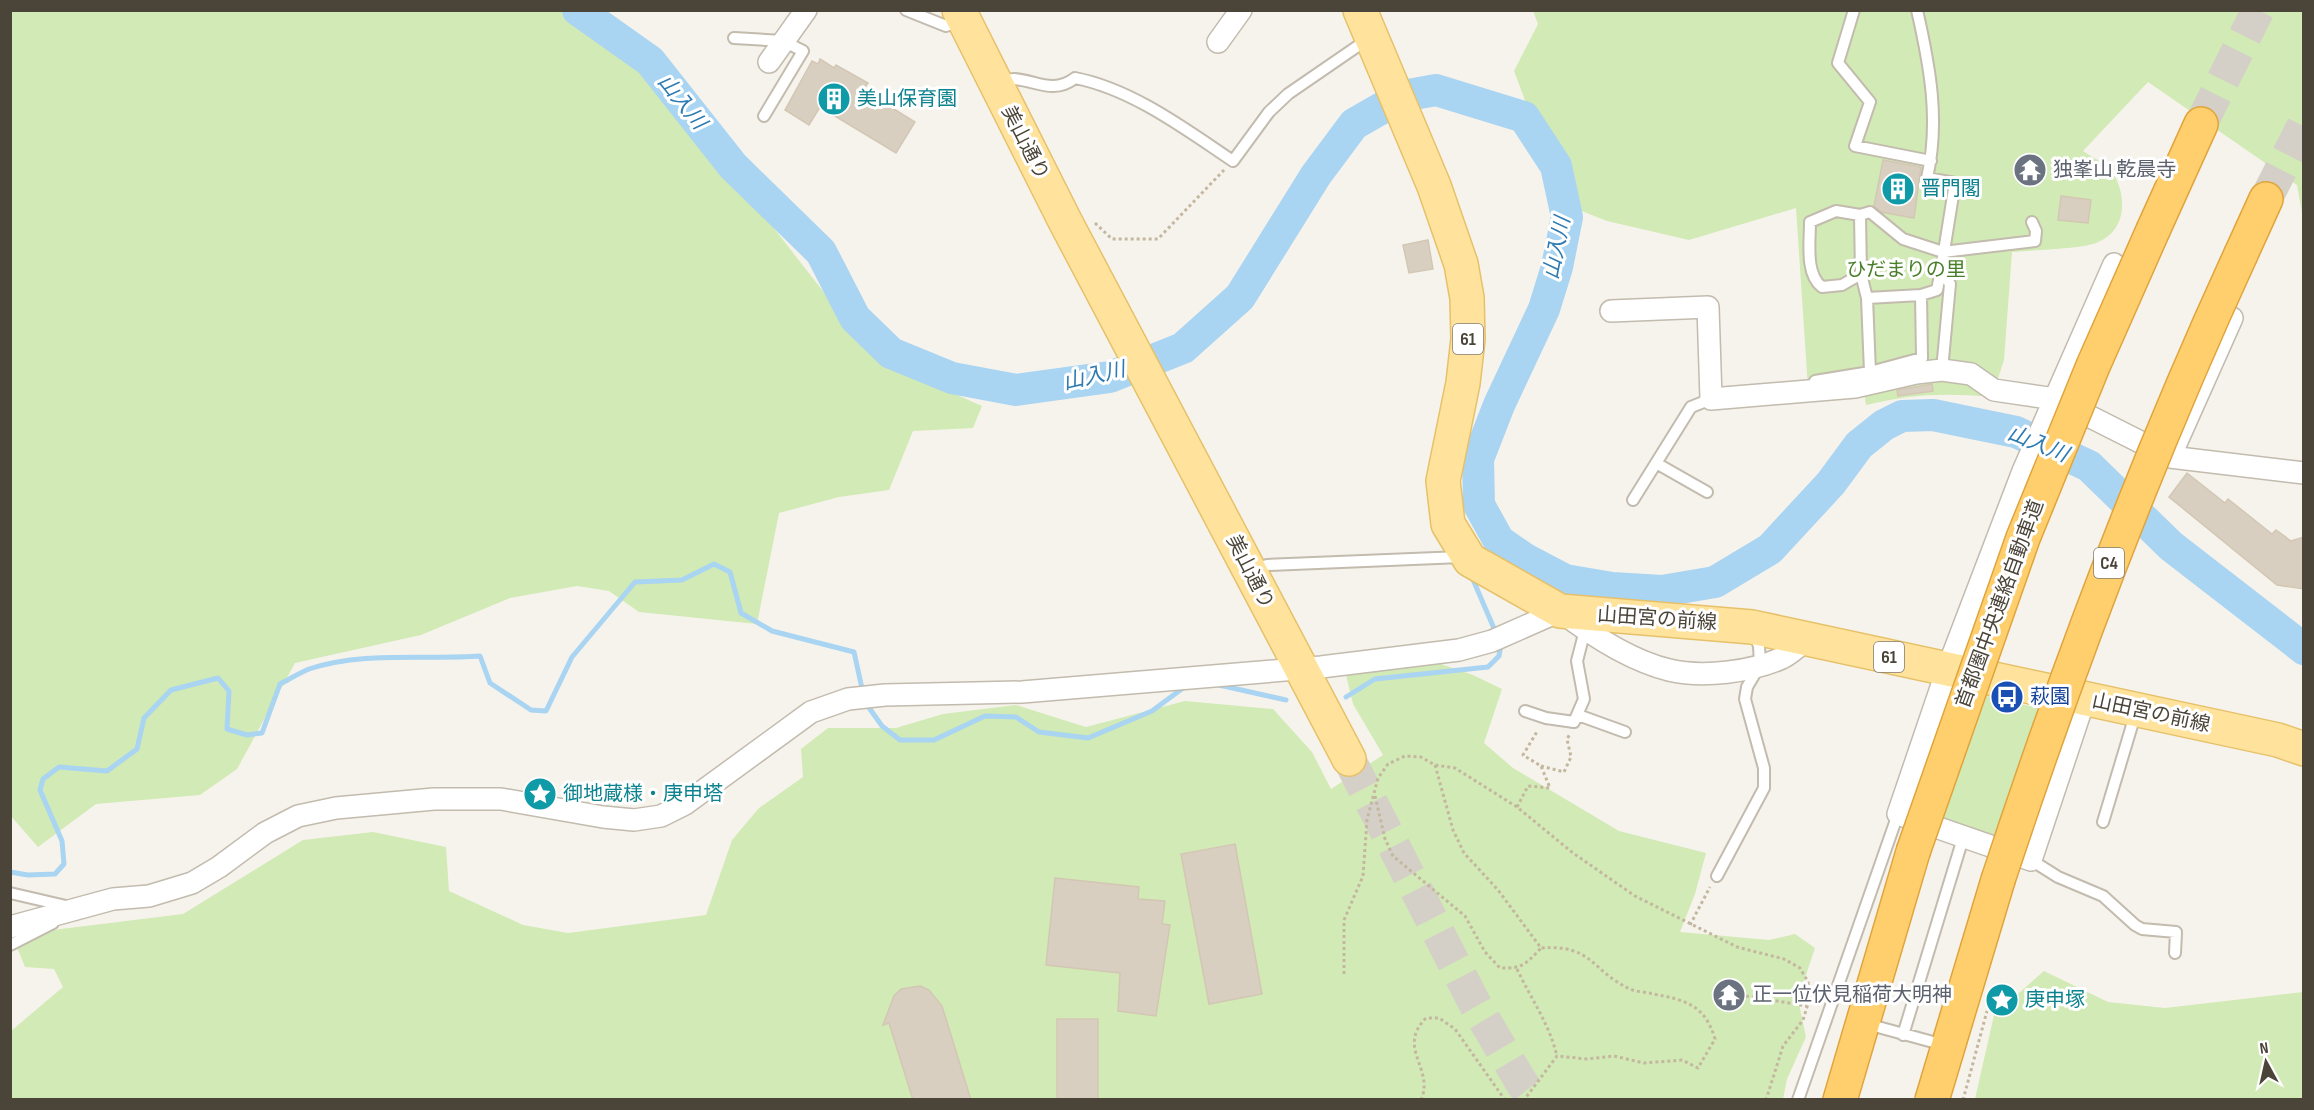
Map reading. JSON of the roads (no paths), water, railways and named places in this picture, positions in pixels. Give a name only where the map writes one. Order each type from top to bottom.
[{"type":"highway","name":"首都圏中央連絡自動車道","points":[[1840,1100],[1913,852],[2023,538],[2093,366],[2201,124]]},
{"type":"highway","name":"C4","points":[[1932,1100],[1998,880],[2105,573],[2186,373],[2265,200]]},
{"type":"main road","name":"美山通り","points":[[961,15],[1126,338],[1348,759]]},
{"type":"main road","name":"山田宮の前線","points":[[1365,24],[1448,224],[1461,264],[1467,298],[1468,339],[1463,383],[1443,481],[1448,524],[1472,560],[1573,620],[1752,627],[2278,740],[2304,749]]},
{"type":"street","points":[[769,62],[806,10]]},
{"type":"street","points":[[1218,42],[1241,10]]},
{"type":"street","points":[[2085,698],[2031,860],[1898,814],[1947,670],[2024,471],[2114,264]]},
{"type":"street","points":[[1611,311],[1708,307],[1711,399],[1855,387],[1916,373],[1942,370],[1971,374],[1994,390],[2051,406],[2170,457],[2304,473]]},
{"type":"street","points":[[2170,457],[2232,318]]},
{"type":"street","points":[[10,927],[113,899],[149,896],[192,883],[219,867],[265,833],[298,816],[336,808],[434,799],[501,799],[603,817],[634,820],[661,816],[685,804],[812,712],[830,703],[876,696],[1022,692],[1301,669],[1459,650],[1573,620]]},
{"type":"street","name":"61","points":[[1573,620],[1617,648],[1669,670],[1721,672],[1760,665],[1783,658],[1808,638]]},
{"type":"lane","points":[[906,10],[946,26],[961,15]]},
{"type":"lane","points":[[1854,10],[1839,63],[1870,102],[1855,146],[1931,161]]},
{"type":"lane","points":[[1868,298],[1921,295],[1937,290],[1941,270],[1955,183],[1927,178],[1934,127],[1931,81],[1917,10]]},
{"type":"lane","points":[[994,83],[1013,79],[1038,86],[1068,84],[1075,78],[1103,83],[1195,135],[1233,160],[1269,112],[1365,24]]},
{"type":"lane","points":[[734,38],[783,41],[803,51],[764,116]]},
{"type":"lane","points":[[1861,274],[1842,285],[1822,287],[1815,282],[1812,273],[1810,222],[1836,211],[1860,215],[1870,212],[1903,239],[1943,252],[2035,241],[2036,231],[2032,222]]},
{"type":"lane","points":[[1860,215],[1861,274],[1868,298],[1870,372]]},
{"type":"lane","points":[[1941,270],[1950,284],[1942,370]]},
{"type":"lane","points":[[1815,381],[1870,372],[1922,358],[1921,295]]},
{"type":"lane","points":[[1634,500],[1690,407],[1711,399]]},
{"type":"lane","points":[[1656,463],[1707,492]]},
{"type":"lane","points":[[1250,570],[1267,565],[1472,560]]},
{"type":"lane","points":[[1573,620],[1584,699],[1576,718]]},
{"type":"lane","points":[[1717,876],[1764,788],[1764,768],[1745,699],[1747,687],[1760,665],[1759,646],[1752,627]]},
{"type":"lane","points":[[2103,822],[2137,709]]},
{"type":"lane","points":[[1525,711],[1546,718],[1576,718],[1625,732]]},
{"type":"lane","points":[[1798,1100],[1898,814]]},
{"type":"lane","points":[[1903,1035],[1964,835]]},
{"type":"lane","points":[[2031,860],[2058,877],[2103,896],[2142,929],[2176,932],[2175,953]]},
{"type":"lane","points":[[10,893],[55,905],[84,908]]},
{"type":"lane","points":[[10,945],[84,908]]},
{"type":"lane","points":[[1863,1023],[1948,1046]]},
{"type":"waterway","name":"山入川","points":[[578,10],[650,61],[733,166],[821,252],[855,318],[891,353],[952,378],[1016,390],[1110,377],[1183,348],[1240,297],[1316,175],[1354,124],[1403,96],[1436,90],[1524,117],[1556,166],[1567,217],[1557,267],[1544,309],[1499,405],[1478,459],[1479,505],[1499,541],[1525,559],[1565,580],[1612,588],[1662,591],[1715,582],[1770,549],[1831,483],[1859,445],[1884,425],[1902,416],[1933,415],[2016,432],[2089,466],[2171,546],[2304,649]]},
{"type":"waterway","points":[[1481,554],[1499,541]]},
{"type":"waterway","points":[[10,872],[28,875],[55,874],[64,864],[62,841],[40,790],[43,779],[59,767],[107,771],[137,749],[144,718],[171,690],[218,678],[229,691],[227,729],[247,735],[262,733],[280,684],[309,669],[330,663],[372,658],[480,656],[490,683],[531,710],[546,711],[572,657],[635,582],[682,580],[714,564],[730,572],[741,613],[772,631],[854,652],[863,693]]},
{"type":"waterway","points":[[1471,575],[1496,633]]},
{"type":"waterway","points":[[1346,697],[1375,679],[1488,667],[1499,656],[1501,644]]},
{"type":"waterway","points":[[1219,685],[1286,700]]},
{"type":"waterway","points":[[865,702],[882,726],[900,740],[934,740],[985,716],[1016,717],[1039,732],[1088,738],[1152,711],[1183,688]]},
{"type":"tunnel","points":[[2201,124],[2258,10]]},
{"type":"tunnel","points":[[2266,199],[2304,124]]},
{"type":"tunnel","points":[[1349,759],[1476,1006],[1523,1085],[1535,1100]]},
{"type":"place","name":"美山保育園","points":[[834,99]]},
{"type":"place","name":"独峯山 乾晨寺","points":[[2030,170]]},
{"type":"place","name":"晋門閣","points":[[1898,189]]},
{"type":"place","name":"萩園","points":[[2007,697]]},
{"type":"place","name":"御地蔵様・庚申塔","points":[[540,794]]},
{"type":"place","name":"正一位伏見稲荷大明神","points":[[1729,995]]},
{"type":"place","name":"庚申塚","points":[[2002,1000]]},
{"type":"park label","name":"ひだまりの里","points":[[1906,270]]}]
